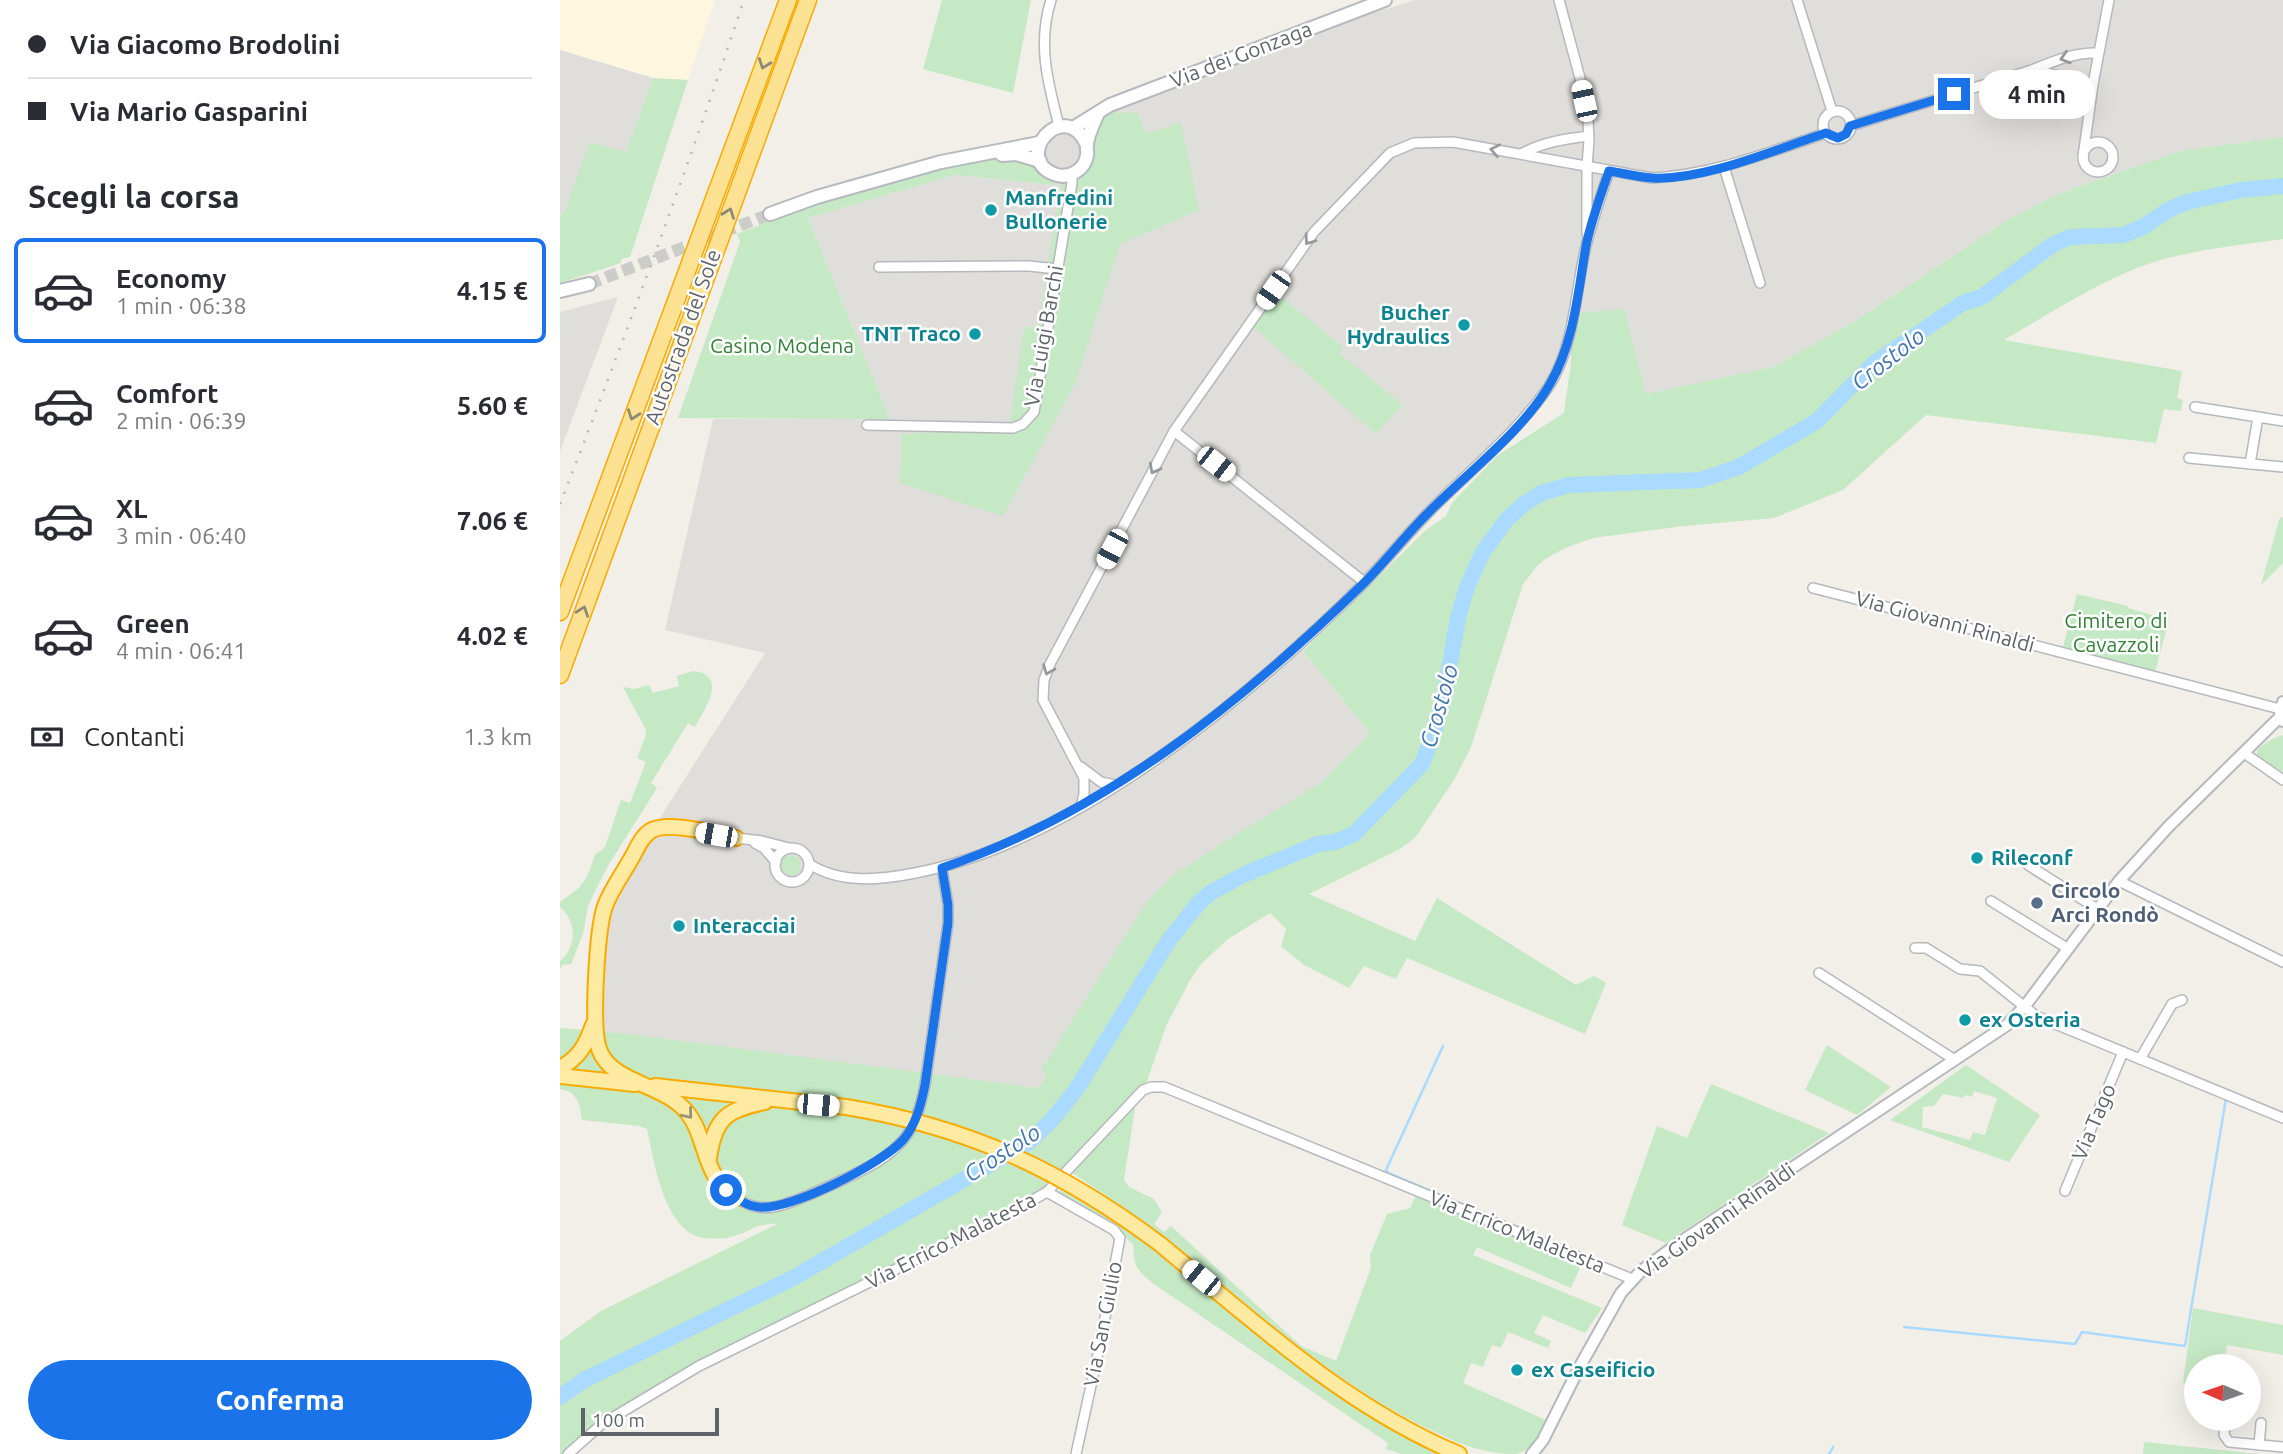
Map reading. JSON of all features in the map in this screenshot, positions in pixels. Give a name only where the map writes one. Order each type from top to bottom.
[{"type":"highway","name":"Autostrada del Sole","points":[[560,612],[788,0]]},
{"type":"highway","name":"Autostrada del Sole","points":[[560,675],[808,0]]},
{"type":"highway","points":[[736,838],[666,827],[655,829],[644,836],[611,895],[603,915],[594,1020],[598,1046],[605,1059],[617,1070],[679,1103],[691,1116],[699,1131],[717,1179],[737,1198]]},
{"type":"highway","points":[[560,1068],[578,1057],[583,1050],[594,1020]]},
{"type":"highway","points":[[560,1076],[846,1107],[897,1116],[937,1126],[1025,1159],[1091,1196],[1160,1244],[1330,1380],[1386,1417],[1459,1454]]},
{"type":"highway","points":[[709,1162],[715,1131],[726,1115],[740,1107],[775,1100]]},
{"type":"main road","name":"Via dei Gonzaga","points":[[1073,128],[1110,105],[1385,0]]},
{"type":"main road","points":[[1087,143],[1073,128],[1059,126],[1043,136],[1039,143],[1040,161],[1045,169],[1062,176],[1072,174],[1082,167],[1098,113]]},
{"type":"main road","points":[[770,214],[817,197],[942,162],[1039,143]]},
{"type":"main road","points":[[980,155],[1016,154],[1040,161]]},
{"type":"main road","points":[[560,291],[589,284]]},
{"type":"street","points":[[1051,0],[1043,48],[1046,74],[1059,126]]},
{"type":"street","points":[[1559,0],[1580,78],[1589,136],[1587,243]]},
{"type":"street","points":[[1797,0],[1832,111]]},
{"type":"street","points":[[2085,129],[2091,137],[2108,146],[2113,154],[2109,169],[2094,172],[2086,166],[2083,157],[2085,129],[2109,0]]},
{"type":"street","points":[[1850,126],[2078,54],[2098,53]]},
{"type":"street","points":[[2032,70],[2093,84]]},
{"type":"street","points":[[1081,807],[1084,778],[1045,705],[1043,690],[1046,674],[1174,431],[1314,232],[1390,153],[1414,143],[1453,142],[1652,178],[1682,176],[1724,167],[1826,133],[1838,138],[1846,134],[1850,126],[1846,114],[1832,111]]},
{"type":"street","points":[[1826,133],[1824,121],[1832,111]]},
{"type":"street","points":[[1520,155],[1553,140],[1589,136]]},
{"type":"street","points":[[2083,157],[2090,145],[2098,142]]},
{"type":"street","points":[[1724,167],[1760,283]]},
{"type":"street","points":[[808,869],[833,876],[884,878],[942,868],[1000,847],[1081,807],[1115,785],[1199,727],[1285,657],[1364,582],[1427,514],[1527,416],[1550,383],[1572,324],[1587,243],[1609,171]]},
{"type":"street","name":"Via Luigi Barchi","points":[[867,425],[1013,428],[1023,424],[1034,412],[1072,174]]},
{"type":"street","points":[[879,267],[1029,266],[1057,269]]},
{"type":"street","points":[[2195,407],[2283,421]]},
{"type":"street","points":[[2250,464],[2258,417]]},
{"type":"street","points":[[1174,431],[1364,582]]},
{"type":"street","points":[[2189,458],[2283,467]]},
{"type":"street","name":"Via Giovanni Rinaldi","points":[[1538,1453],[1612,1308],[1632,1279],[1679,1243],[2007,1025],[2025,1006],[2096,908],[2119,881],[2168,826],[2282,715],[1813,588]]},
{"type":"street","points":[[2244,753],[2283,780]]},
{"type":"street","points":[[1075,761],[1101,782],[1115,785]]},
{"type":"street","points":[[736,838],[762,841],[802,852],[806,856],[808,869]]},
{"type":"street","points":[[736,838],[760,845],[776,862]]},
{"type":"street","points":[[791,848],[781,853],[776,862],[777,874],[786,881],[797,881],[808,869]]},
{"type":"street","points":[[2028,865],[2096,908]]},
{"type":"street","points":[[737,1198],[757,1207],[790,1203],[879,1161],[908,1134],[925,1085],[948,923],[942,868]]},
{"type":"street","points":[[2119,881],[2283,962]]},
{"type":"street","points":[[1991,901],[2067,948]]},
{"type":"street","points":[[1915,948],[1926,948],[1960,969],[1980,971],[2036,1016],[2283,1118]]},
{"type":"street","points":[[1819,973],[1955,1059]]},
{"type":"street","points":[[2140,1059],[2172,1004],[2182,1000]]},
{"type":"street","name":"Via Tago","points":[[2065,1191],[2123,1052]]},
{"type":"street","name":"Via Errico Malatesta","points":[[568,1454],[603,1424],[699,1366],[1004,1216],[1047,1192],[1138,1096],[1151,1087],[1164,1087],[1632,1279]]},
{"type":"street","name":"Via San Giulio","points":[[1047,1192],[1114,1230],[1120,1238],[1076,1454]]},
{"type":"street","points":[[2224,1432],[2229,1442],[2283,1447]]},
{"type":"street","points":[[2259,1445],[2260,1432]]},
{"type":"street","name":"Via Giovanni Rinaldi","points":[[1524,1454],[1543,1440]]},
{"type":"shaded area","points":[[560,0],[715,0],[688,80],[653,78],[560,50]]},
{"type":"shaded area","points":[[1415,0],[2283,0],[2283,137],[2180,151],[2058,194],[2009,219],[1852,323],[1773,367],[1645,395],[1624,310],[1574,313],[1561,358],[1527,416],[1298,645],[1370,733],[1334,771],[1302,826],[1171,895],[1038,1088],[585,1029],[596,918],[765,653],[665,630],[713,419],[890,419],[808,218],[955,175],[1053,185],[1053,174],[1045,169],[1039,143],[1098,113],[1151,97],[1345,22]]},
{"type":"shaded area","points":[[560,50],[653,78],[626,153],[563,215],[560,214]]},
{"type":"shaded area","points":[[618,297],[560,451],[560,312]]},
{"type":"green space","points":[[942,0],[1031,0],[1013,93],[923,69]]},
{"type":"green space","points":[[653,78],[688,80],[630,257],[621,259],[621,263],[560,283],[560,216],[564,213],[590,142],[626,152]]},
{"type":"green space","points":[[1110,105],[1117,113],[1137,112],[1146,134],[1181,122],[1199,210],[1120,244],[1075,384],[1003,516],[900,483],[902,434],[1009,428],[1024,327],[1038,327],[1062,176],[1082,167],[1098,113]]},
{"type":"green space","points":[[2283,137],[2283,239],[2199,251],[2151,263],[2094,288],[2004,340],[2182,371],[2177,398],[2183,400],[2181,411],[2164,409],[2156,443],[1926,415],[1843,490],[1774,518],[1593,538],[1545,559],[1523,584],[1471,747],[1454,780],[1415,838],[1398,850],[1309,894],[1415,941],[1437,898],[1576,985],[1594,976],[1606,983],[1585,1034],[1407,958],[1396,979],[1364,966],[1349,988],[1304,965],[1281,946],[1286,929],[1270,913],[1228,939],[1201,964],[1166,1026],[1147,1081],[1049,1188],[631,1403],[566,1454],[560,1454],[560,1341],[601,1311],[777,1224],[763,1225],[733,1237],[712,1239],[699,1237],[687,1230],[677,1220],[662,1190],[647,1129],[582,1120],[577,1100],[571,1093],[560,1089],[560,1028],[621,1033],[1038,1088],[1047,1075],[1041,1070],[1146,903],[1172,876],[1321,783],[1370,733],[1303,651],[1426,530],[1446,516],[1452,503],[1498,455],[1564,413],[1574,313],[1624,309],[1646,394],[1773,367],[1852,323],[2009,219],[2058,194],[2180,151]]},
{"type":"green space","name":"Casino Modena","points":[[1016,154],[1045,169],[1054,185],[955,175],[808,218],[890,419],[678,418],[740,242],[737,234],[758,226],[770,214],[941,162]]},
{"type":"green space","points":[[1273,290],[1343,347],[1339,353],[1403,405],[1376,434],[1250,324]]},
{"type":"green space","points":[[2280,517],[2283,518],[2283,563],[2261,585]]},
{"type":"green space","name":"Cimitero di Cavazzoli","points":[[2077,594],[2128,606],[2169,620],[2155,672],[2063,647]]},
{"type":"green space","points":[[692,671],[710,679],[712,686],[708,703],[695,727],[688,723],[651,783],[657,788],[609,864],[588,906],[583,934],[571,964],[562,965],[560,969],[560,961],[570,949],[573,934],[570,920],[560,907],[560,902],[579,888],[587,877],[595,855],[605,847],[621,800],[630,803],[646,762],[637,758],[646,730],[623,687],[635,689],[649,685],[653,693],[679,686],[677,676]]},
{"type":"green space","points":[[2283,735],[2283,773],[2257,757],[2257,750]]},
{"type":"green space","points":[[791,855],[798,858],[801,865],[798,872],[791,875],[784,872],[781,865],[784,858]]},
{"type":"green space","points":[[1827,1045],[1891,1087],[1857,1115],[1805,1090]]},
{"type":"green space","points":[[1966,1065],[2040,1115],[2009,1162],[1890,1120]],"holes":[[[1974,1091],[1997,1098],[1985,1135],[1973,1132],[1970,1140],[1922,1127],[1923,1107],[1934,1106],[1943,1094],[1963,1098],[1965,1095],[1972,1097]]]},
{"type":"green space","points":[[1711,1084],[1829,1133],[1666,1243],[1622,1225],[1657,1126],[1687,1138]]},
{"type":"green space","points":[[1128,1108],[1135,1108],[1124,1180],[1129,1187],[1154,1199],[1162,1212],[1154,1224],[1164,1232],[1171,1226],[1301,1346],[1336,1361],[1371,1268],[1370,1255],[1387,1214],[1410,1208],[1418,1191],[1582,1263],[1571,1288],[1477,1247],[1473,1255],[1602,1308],[1585,1333],[1543,1315],[1534,1333],[1551,1341],[1548,1348],[1508,1332],[1501,1348],[1492,1345],[1483,1367],[1471,1363],[1463,1383],[1546,1420],[1534,1442],[1521,1453],[1485,1451],[1466,1446],[1401,1415],[1365,1394],[1297,1345],[1155,1231],[1071,1172]]},
{"type":"green space","points":[[1060,1190],[1113,1222],[1164,1258],[1321,1385],[1380,1422],[1441,1454],[1401,1454],[1386,1449],[1388,1443],[1151,1282],[1136,1266],[1133,1244],[1117,1230],[1057,1192]]},
{"type":"green space","points":[[2193,1308],[2283,1325],[2283,1355],[2227,1345],[2225,1354],[2187,1354]]},
{"type":"green space","points":[[2144,1442],[2260,1454],[2143,1454]]},
{"type":"waterway","name":"Crostolo","points":[[560,1397],[584,1380],[793,1278],[1029,1142],[1051,1121],[1076,1090],[1169,940],[1198,904],[1210,893],[1243,875],[1318,844],[1335,842],[1354,834],[1422,764],[1445,692],[1458,618],[1467,587],[1483,552],[1507,519],[1523,505],[1541,493],[1569,485],[1700,480],[1739,467],[1817,421],[1873,364],[1963,303],[1982,297],[2052,245],[2070,237],[2123,235],[2187,202],[2241,190],[2283,186]]},
{"type":"waterway","points":[[1443,1046],[1386,1170],[1500,1220]]},
{"type":"waterway","points":[[1904,1327],[2075,1344],[2082,1332],[2185,1346],[2226,1098]]},
{"type":"waterway","points":[[1829,1454],[1833,1447]]},
{"type":"tunnel","points":[[589,284],[770,214]]},
{"type":"railway","points":[[560,504],[655,254],[744,0]]},
{"type":"place","name":"Manfredini Bullonerie","points":[[991,210]]},
{"type":"place","name":"Bucher Hydraulics","points":[[1464,325]]},
{"type":"place","name":"TNT Traco","points":[[975,334]]},
{"type":"place","name":"Rileconf","points":[[1977,858]]},
{"type":"place","name":"Circolo Arci Rondò","points":[[2037,903]]},
{"type":"place","name":"Interacciai","points":[[679,926]]},
{"type":"place","name":"ex Osteria","points":[[1965,1020]]},
{"type":"place","name":"ex Caseificio","points":[[1517,1370]]},
{"type":"route","points":[[726,1190],[751,1206],[765,1208],[784,1205],[879,1161],[905,1138],[918,1111],[925,1085],[948,923],[942,868],[1000,847],[1081,807],[1199,727],[1285,657],[1364,582],[1427,514],[1527,416],[1550,383],[1561,358],[1572,324],[1587,243],[1609,171],[1652,178],[1682,176],[1724,167],[1826,133],[1834,138],[1843,137],[1850,126],[1954,94]]}]
